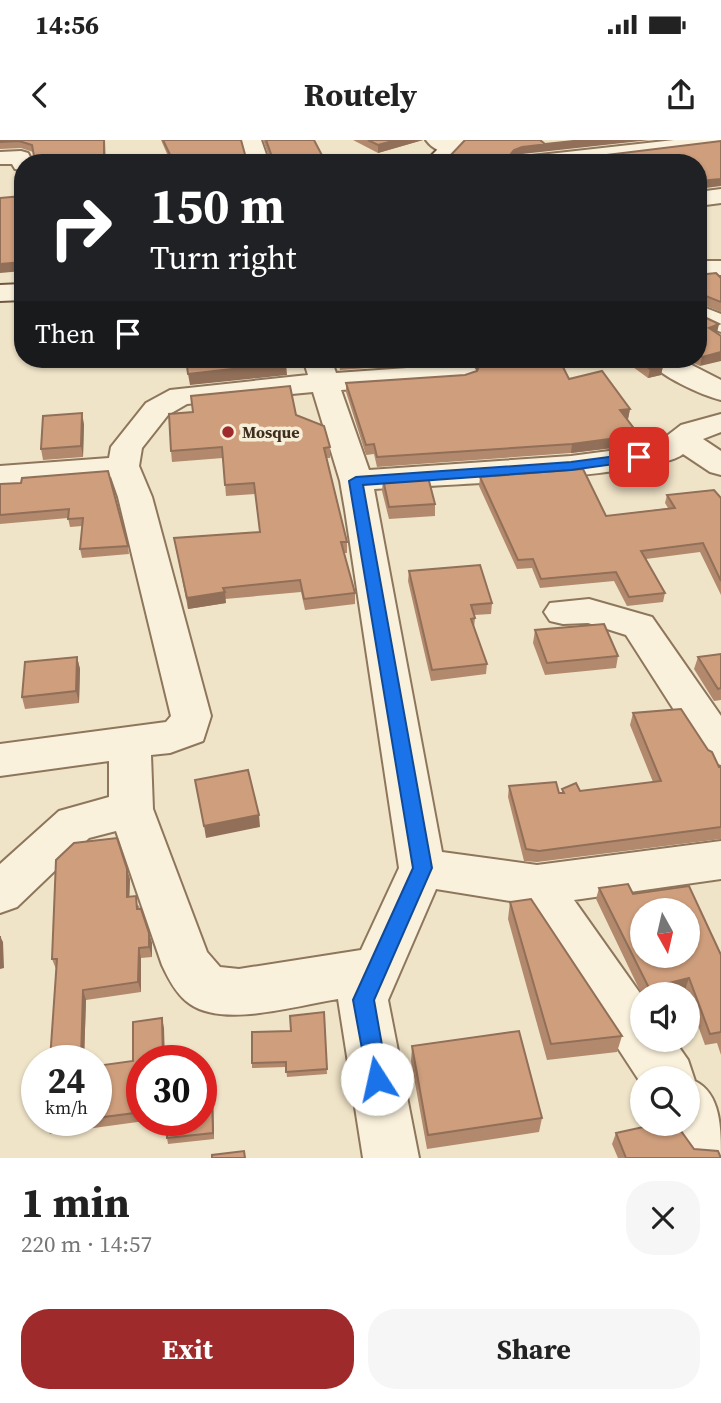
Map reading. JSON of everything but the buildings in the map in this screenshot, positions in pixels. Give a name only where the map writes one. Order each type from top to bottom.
[{"type":"street","points":[[603,154],[721,141]]},
{"type":"street","points":[[676,368],[721,391]]},
{"type":"street","points":[[320,371],[356,481],[422,868],[363,1000],[391,1158]]},
{"type":"street","points":[[0,760],[170,737],[188,730],[191,716],[135,497],[123,466],[127,447],[157,409],[180,396],[320,371],[464,373]]},
{"type":"street","points":[[356,481],[571,466],[649,456],[673,449],[681,438],[701,428],[721,423]]},
{"type":"street","points":[[681,438],[721,465]]},
{"type":"street","points":[[0,477],[123,466]]},
{"type":"street","points":[[563,612],[589,611],[639,626],[721,749]]},
{"type":"street","points":[[130,743],[131,809],[187,965],[207,988],[239,992],[377,970]]},
{"type":"street","points":[[0,893],[75,824],[131,809]]},
{"type":"street","points":[[422,868],[537,885],[721,860]]},
{"type":"street","points":[[537,885],[630,1020]]},
{"type":"street","points":[[700,1122],[721,1153]]},
{"type":"place","name":"Mosque","points":[[228,432]]},
{"type":"route","points":[[377,1079],[363,1000],[422,868],[356,481],[571,466],[639,457]]}]
